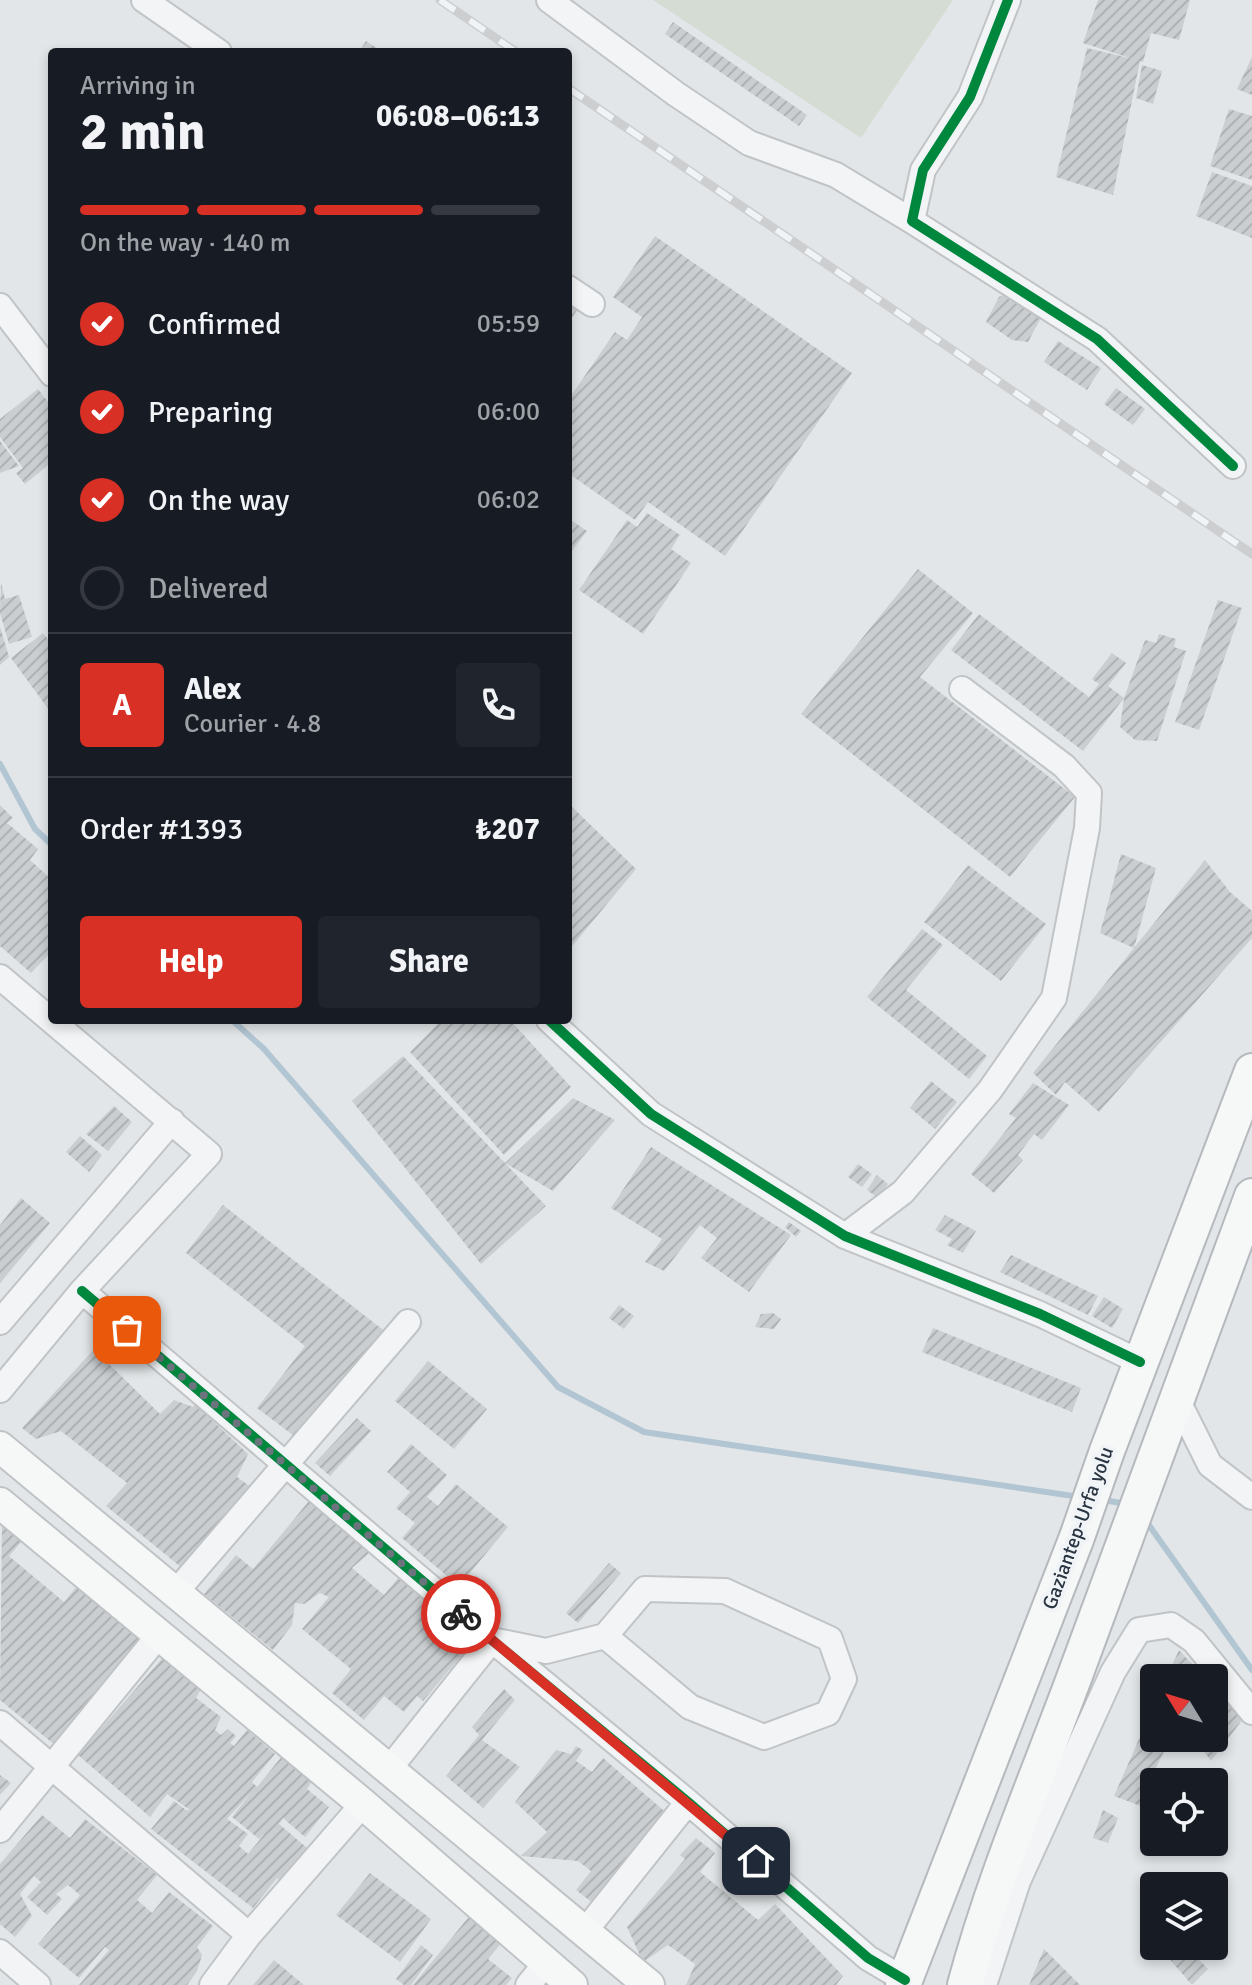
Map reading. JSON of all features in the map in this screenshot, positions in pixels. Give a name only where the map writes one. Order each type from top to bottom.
[{"type":"highway","name":"Gaziantep-Urfa yolu","points":[[904,1982],[1077,1537],[1140,1362],[1252,1071]]},
{"type":"highway","points":[[965,1985],[982,1921],[1252,1196]]},
{"type":"main road","points":[[0,1447],[649,1985]]},
{"type":"main road","points":[[0,1503],[363,1804],[537,1974],[572,1985]]},
{"type":"street","points":[[144,0],[213,48]]},
{"type":"street","points":[[549,0],[676,94],[749,143],[836,175],[1097,339],[1233,466]]},
{"type":"street","points":[[912,221],[923,170],[970,97],[1008,0]]},
{"type":"street","points":[[572,291],[592,304]]},
{"type":"street","points":[[0,306],[48,369]]},
{"type":"street","points":[[845,1236],[903,1192],[990,1090],[1054,998],[1087,828],[1089,793],[1064,766],[962,689]]},
{"type":"street","points":[[0,977],[48,1017]]},
{"type":"street","points":[[0,1390],[82,1291],[209,1154],[56,1024]]},
{"type":"street","points":[[553,1024],[651,1114],[845,1236],[1040,1314],[1140,1362]]},
{"type":"street","points":[[0,1322],[172,1121]]},
{"type":"street","points":[[82,1291],[492,1640],[688,1802],[868,1958],[904,1982]]},
{"type":"street","points":[[175,1593],[408,1322]]},
{"type":"street","points":[[1178,1401],[1210,1465],[1252,1497]]},
{"type":"street","points":[[492,1640],[546,1651],[605,1636],[645,1589],[725,1591],[830,1639],[844,1679],[828,1713],[764,1737],[690,1707],[605,1636]]},
{"type":"street","points":[[984,1985],[1018,1881],[1113,1672],[1139,1630],[1171,1625],[1194,1641],[1252,1712]]},
{"type":"street","points":[[0,1830],[159,1635]]},
{"type":"street","points":[[389,1769],[492,1640]]},
{"type":"street","points":[[0,1723],[249,1935]]},
{"type":"street","points":[[585,1931],[688,1802]]},
{"type":"street","points":[[212,1985],[249,1935],[363,1804]]},
{"type":"street","points":[[0,1952],[38,1985]]},
{"type":"shaded area","points":[[653,0],[953,0],[861,138]]},
{"type":"building","points":[[1098,0],[1190,0],[1179,40],[1151,33],[1143,62],[1140,61],[1113,195],[1056,177],[1087,48],[1133,59],[1083,43]]},
{"type":"building","points":[[673,22],[807,115],[799,126],[665,34]]},
{"type":"building","points":[[366,41],[377,48],[362,48]]},
{"type":"building","points":[[1252,57],[1252,95],[1237,89]]},
{"type":"building","points":[[1142,65],[1162,71],[1153,104],[1136,98]]},
{"type":"building","points":[[1229,109],[1252,116],[1252,180],[1210,166]]},
{"type":"building","points":[[1212,172],[1252,186],[1252,238],[1196,216]]},
{"type":"building","points":[[655,236],[852,373],[725,556],[648,502],[635,520],[572,476],[572,394],[615,332],[627,340],[642,317],[613,297]]},
{"type":"building","points":[[1010,292],[1043,314],[1028,342],[1012,340],[986,322],[999,297]]},
{"type":"building","points":[[572,303],[579,307],[572,318]]},
{"type":"building","points":[[1058,341],[1101,368],[1087,390],[1044,362]]},
{"type":"building","points":[[1116,388],[1145,409],[1133,425],[1104,404]]},
{"type":"building","points":[[38,389],[48,402],[48,465],[25,484],[16,473],[23,468],[0,437],[0,419]]},
{"type":"building","points":[[0,441],[19,466],[0,473]]},
{"type":"building","points":[[647,513],[680,535],[671,549],[691,563],[643,634],[579,590],[627,520],[637,527]]},
{"type":"building","points":[[572,521],[587,531],[572,551]]},
{"type":"building","points":[[918,569],[973,613],[920,677],[1075,797],[1010,877],[801,714]]},
{"type":"building","points":[[1,583],[5,599],[19,595],[32,637],[9,644],[0,613]]},
{"type":"building","points":[[1218,600],[1242,608],[1199,730],[1175,722]]},
{"type":"building","points":[[979,614],[1089,697],[1099,684],[1092,679],[1112,653],[1126,663],[1108,686],[1124,698],[1083,751],[951,650]]},
{"type":"building","points":[[0,626],[9,657],[0,665]]},
{"type":"building","points":[[43,633],[48,639],[48,709],[11,658]]},
{"type":"building","points":[[1159,634],[1176,639],[1174,647],[1186,651],[1157,741],[1135,740],[1120,727],[1124,698],[1145,640],[1156,643]]},
{"type":"building","points":[[0,805],[13,818],[7,823],[38,849],[30,860],[48,876],[48,955],[31,973],[0,946]]},
{"type":"building","points":[[572,807],[636,869],[572,946]]},
{"type":"building","points":[[1121,854],[1156,868],[1134,948],[1100,933]]},
{"type":"building","points":[[1205,860],[1230,892],[1252,911],[1252,938],[1099,1112],[1065,1082],[1056,1095],[1033,1073]]},
{"type":"building","points":[[968,865],[1046,924],[1001,981],[924,922]]},
{"type":"building","points":[[922,929],[943,945],[906,990],[987,1056],[969,1079],[867,997]]},
{"type":"building","points":[[438,1024],[514,1024],[571,1087],[504,1155],[410,1052]]},
{"type":"building","points":[[403,1056],[546,1206],[481,1264],[352,1101]]},
{"type":"building","points":[[931,1081],[957,1102],[935,1129],[910,1108]]},
{"type":"building","points":[[1033,1083],[1069,1105],[1042,1140],[1034,1134],[1018,1155],[1023,1160],[994,1193],[971,1174],[1016,1118],[1009,1114]]},
{"type":"building","points":[[573,1098],[615,1120],[553,1191],[505,1163]]},
{"type":"building","points":[[114,1106],[132,1122],[108,1151],[86,1134]]},
{"type":"building","points":[[80,1136],[102,1155],[89,1172],[66,1152]]},
{"type":"building","points":[[651,1147],[791,1235],[749,1292],[701,1258],[717,1238],[700,1225],[664,1271],[645,1262],[662,1239],[611,1208]]},
{"type":"building","points":[[858,1164],[872,1174],[862,1187],[848,1177]]},
{"type":"building","points":[[877,1175],[888,1184],[878,1198],[867,1190]]},
{"type":"building","points":[[21,1198],[50,1223],[0,1283],[0,1225]]},
{"type":"building","points":[[223,1205],[387,1333],[302,1442],[257,1408],[305,1346],[186,1253]]},
{"type":"building","points":[[945,1215],[976,1231],[963,1253],[947,1245],[952,1239],[935,1230]]},
{"type":"building","points":[[789,1222],[801,1231],[796,1237],[785,1227]]},
{"type":"building","points":[[1011,1255],[1098,1296],[1088,1315],[1000,1272]]},
{"type":"building","points":[[1104,1297],[1123,1309],[1112,1328],[1092,1316]]},
{"type":"building","points":[[619,1305],[634,1316],[624,1329],[609,1318]]},
{"type":"building","points":[[773,1313],[781,1319],[774,1329],[755,1327],[761,1314]]},
{"type":"building","points":[[933,1328],[1081,1388],[1072,1412],[922,1352]]},
{"type":"building","points":[[106,1336],[119,1349],[109,1364],[160,1414],[174,1400],[193,1407],[195,1404],[248,1454],[237,1477],[255,1490],[187,1572],[106,1506],[127,1483],[61,1431],[36,1439],[22,1428]]},
{"type":"building","points":[[428,1361],[487,1409],[454,1449],[395,1401]]},
{"type":"building","points":[[357,1418],[371,1431],[330,1476],[315,1463]]},
{"type":"building","points":[[411,1444],[447,1475],[427,1497],[438,1506],[456,1484],[508,1527],[459,1586],[402,1538],[415,1523],[396,1508],[410,1492],[387,1472]]},
{"type":"building","points":[[320,1500],[376,1547],[352,1568],[384,1595],[398,1578],[474,1641],[423,1701],[417,1696],[404,1712],[384,1696],[364,1720],[332,1693],[351,1669],[302,1629],[329,1597],[320,1593],[304,1604],[295,1603],[292,1625],[273,1650],[204,1594],[236,1555],[253,1569],[309,1501]]},
{"type":"building","points":[[2,1522],[23,1540],[9,1556],[64,1602],[77,1586],[144,1641],[56,1746],[0,1700]]},
{"type":"building","points":[[609,1563],[621,1573],[578,1623],[566,1613]]},
{"type":"building","points":[[1179,1650],[1192,1664],[1172,1664]]},
{"type":"building","points":[[166,1654],[202,1687],[196,1698],[221,1717],[215,1730],[221,1735],[228,1729],[236,1736],[230,1743],[234,1746],[247,1730],[275,1754],[252,1782],[257,1787],[283,1755],[313,1780],[307,1789],[329,1807],[305,1837],[283,1818],[279,1824],[307,1848],[253,1908],[151,1829],[174,1801],[190,1810],[167,1794],[150,1817],[78,1755]],"holes":[[[251,1793],[232,1817],[259,1839],[266,1832],[248,1854],[239,1846],[248,1834],[227,1819]]]},
{"type":"building","points":[[504,1689],[515,1700],[482,1740],[520,1767],[483,1808],[446,1776],[479,1735],[472,1727]]},
{"type":"building","points":[[1228,1703],[1243,1719],[1228,1739]]},
{"type":"building","points":[[1140,1737],[1140,1752],[1164,1752],[1156,1768],[1140,1768],[1140,1806],[1114,1796]]},
{"type":"building","points":[[576,1746],[583,1750],[576,1761],[592,1772],[603,1758],[670,1816],[598,1907],[576,1890],[591,1871],[578,1861],[521,1856],[547,1832],[515,1802],[556,1750],[571,1754]]},
{"type":"building","points":[[1204,1752],[1218,1752],[1211,1761]]},
{"type":"building","points":[[0,1775],[11,1783],[0,1795]]},
{"type":"building","points":[[1103,1810],[1118,1818],[1108,1843],[1093,1838]]},
{"type":"building","points":[[42,1815],[70,1838],[85,1819],[157,1875],[137,1900],[152,1913],[169,1892],[213,1926],[197,1947],[202,1955],[197,1971],[187,1985],[79,1985],[109,1950],[105,1947],[79,1978],[38,1944],[80,1895],[68,1885],[56,1894],[62,1899],[47,1915],[27,1897],[41,1882],[34,1876],[20,1894],[32,1916],[15,1937],[0,1924],[0,1864]]},
{"type":"building","points":[[696,1838],[715,1853],[700,1872],[758,1920],[775,1904],[843,1976],[836,1985],[686,1985],[695,1964],[668,1945],[643,1962],[627,1927],[685,1859],[680,1855]]},
{"type":"building","points":[[370,1873],[431,1919],[400,1962],[336,1915]]},
{"type":"building","points":[[472,1913],[504,1940],[488,1959],[512,1978],[506,1985],[413,1985]]},
{"type":"building","points":[[421,1945],[433,1955],[411,1985],[404,1985],[396,1979]]},
{"type":"building","points":[[1044,1949],[1080,1985],[1029,1985]]},
{"type":"building","points":[[274,1960],[304,1985],[253,1985]]},
{"type":"building","points":[[1170,1960],[1199,1960],[1208,1969],[1192,1985]]},
{"type":"waterway","points":[[0,764],[35,829],[48,841]]},
{"type":"waterway","points":[[236,1024],[264,1049],[558,1387],[644,1432],[1080,1497]]},
{"type":"waterway","points":[[1103,1500],[1127,1504]]},
{"type":"waterway","points":[[1146,1521],[1252,1670]]},
{"type":"railway","points":[[440,0],[510,48]]},
{"type":"railway","points":[[572,91],[1252,554]]},
{"type":"cycle path","points":[[1008,0],[970,97],[923,170],[912,221],[1097,339],[1233,466]]},
{"type":"cycle path","points":[[553,1024],[651,1114],[845,1236],[1040,1314],[1140,1362]]},
{"type":"cycle path","points":[[82,1291],[492,1640],[688,1802],[868,1958],[905,1980]]},
{"type":"way so far","points":[[127,1330],[461,1614]]},
{"type":"route","points":[[461,1614],[756,1861]]}]
